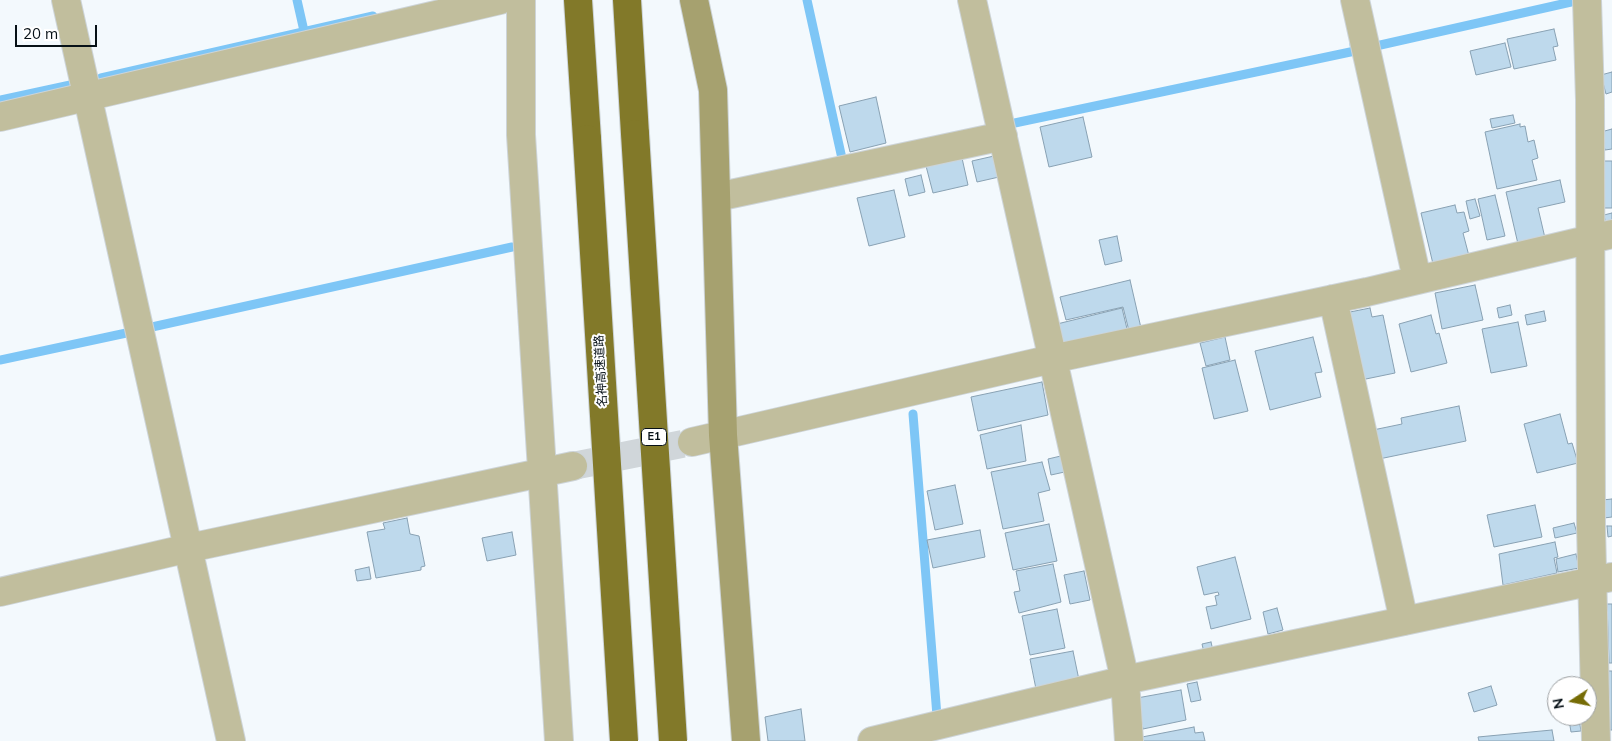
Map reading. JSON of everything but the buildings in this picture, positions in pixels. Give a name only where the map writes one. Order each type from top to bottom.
[{"type":"highway","name":"名神高速道路","points":[[578,0],[624,741]]},
{"type":"highway","name":"E1","points":[[627,0],[672,741]]},
{"type":"street","points":[[66,0],[231,741]]},
{"type":"street","points":[[0,117],[469,3],[500,0]]},
{"type":"street","points":[[520,0],[521,135],[558,741]]},
{"type":"street","points":[[694,0],[713,90],[724,435],[746,741]]},
{"type":"street","points":[[972,0],[1125,680],[1129,741]]},
{"type":"street","points":[[1355,0],[1417,279]]},
{"type":"street","points":[[1587,0],[1601,236],[1589,307],[1603,578],[1596,741]]},
{"type":"street","points":[[717,197],[1003,136]]},
{"type":"street","points":[[692,442],[1052,360],[1333,299],[1601,236]]},
{"type":"street","points":[[1333,299],[1404,621]]},
{"type":"street","points":[[0,592],[189,548],[573,466]]},
{"type":"street","points":[[872,741],[1125,680],[1603,578]]},
{"type":"waterway","points":[[297,0],[304,31]]},
{"type":"waterway","points":[[807,0],[843,163]]},
{"type":"waterway","points":[[1376,46],[1571,2]]},
{"type":"waterway","points":[[101,78],[373,16]]},
{"type":"waterway","points":[[1010,124],[1355,51],[1354,44]]},
{"type":"waterway","points":[[0,100],[75,84]]},
{"type":"waterway","points":[[152,327],[512,247]]},
{"type":"waterway","points":[[0,360],[131,332]]},
{"type":"waterway","points":[[913,414],[937,716]]},
{"type":"tunnel","points":[[573,466],[692,442]]}]
